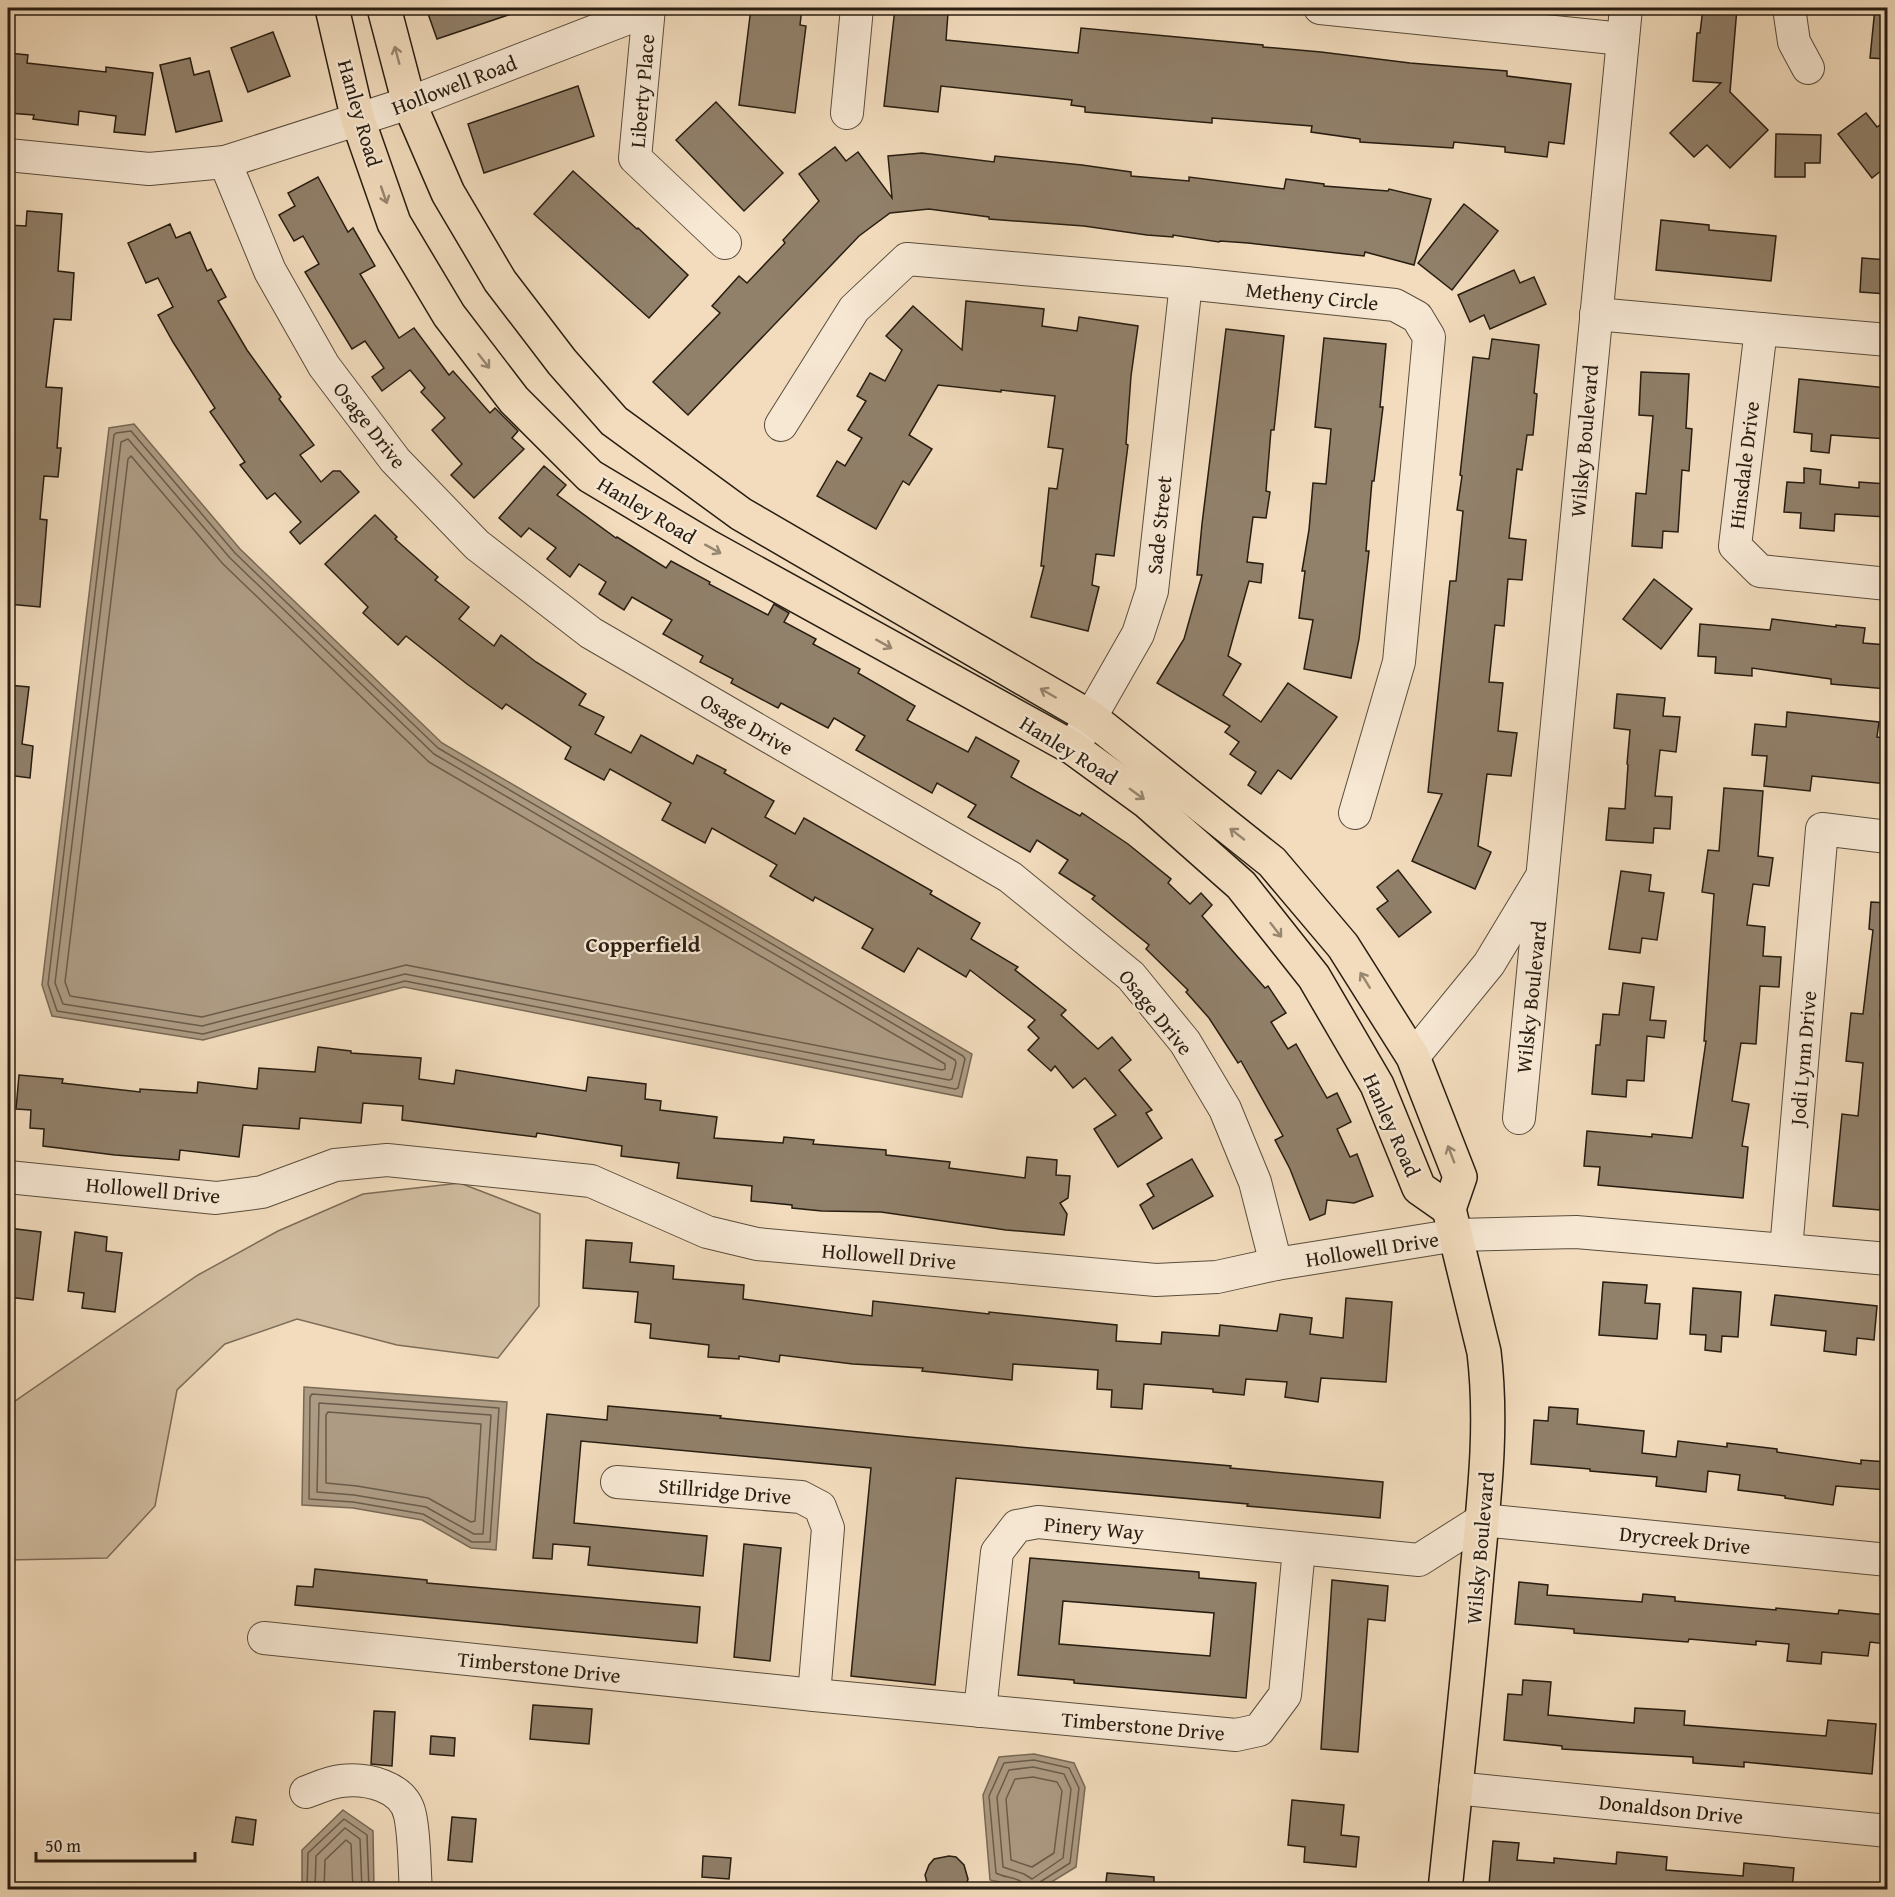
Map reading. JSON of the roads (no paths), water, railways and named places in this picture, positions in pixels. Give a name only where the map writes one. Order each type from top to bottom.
[{"type":"main road","name":"Hanley Road","points":[[332,8],[358,120],[394,223],[449,315],[514,400],[590,476],[707,546],[1072,748],[1147,802],[1241,885],[1320,987],[1377,1085],[1419,1188],[1453,1222]]},
{"type":"main road","name":"Hanley Road","points":[[384,8],[410,103],[448,193],[500,281],[562,362],[614,421],[741,514],[1090,717],[1272,862],[1344,946],[1413,1057],[1460,1177],[1453,1222]]},
{"type":"main road","name":"Wilsky Boulevard","points":[[1446,1890],[1489,1442],[1484,1352],[1453,1222]]},
{"type":"street","points":[[847,113],[857,8]]},
{"type":"street","points":[[1320,8],[1623,39]]},
{"type":"street","name":"Wilsky Boulevard","points":[[1520,1118],[1626,8]]},
{"type":"street","points":[[1789,8],[1794,42],[1808,68]]},
{"type":"street","name":"Hollowell Road","points":[[8,155],[149,169],[225,162],[410,103],[649,9]]},
{"type":"street","name":"Liberty Place","points":[[649,9],[635,158],[725,243]]},
{"type":"street","name":"Osage Drive","points":[[225,162],[270,271],[324,366],[395,460],[477,545],[591,633],[1010,877],[1131,976],[1185,1042],[1225,1109],[1255,1182],[1276,1264]]},
{"type":"street","name":"Metheny Circle","points":[[781,425],[854,309],[907,259],[1186,283],[1395,305],[1417,316],[1429,338],[1399,662],[1355,813]]},
{"type":"street","name":"Sade Street","points":[[1072,748],[1138,634],[1152,591],[1186,283]]},
{"type":"street","points":[[1596,314],[1887,340]]},
{"type":"street","name":"Hinsdale Drive","points":[[1761,329],[1735,546],[1760,571],[1887,584]]},
{"type":"street","name":"Jodi Lynn Drive","points":[[1786,1250],[1822,829],[1887,837]]},
{"type":"street","name":"Wilsky Boulevard","points":[[1413,1057],[1489,964],[1543,875]]},
{"type":"street","name":"Hollowell Drive","points":[[8,1177],[216,1198],[262,1192],[335,1165],[387,1160],[591,1181],[707,1232],[757,1244],[1156,1280],[1217,1277],[1453,1222],[1786,1250]]},
{"type":"street","points":[[1786,1250],[1887,1259]]},
{"type":"street","name":"Stillridge Drive","points":[[617,1482],[801,1497],[820,1507],[828,1528],[814,1695]]},
{"type":"street","name":"Pinery Way","points":[[980,1711],[997,1552],[1017,1526],[1038,1522],[1419,1560],[1482,1520]]},
{"type":"street","name":"Drycreek Drive","points":[[1482,1520],[1887,1560]]},
{"type":"street","name":"Timberstone Drive","points":[[980,1711],[1236,1735],[1259,1730],[1286,1695],[1299,1549]]},
{"type":"street","name":"Timberstone Drive","points":[[264,1638],[814,1695]]},
{"type":"street","points":[[814,1695],[980,1711]]},
{"type":"street","points":[[306,1792],[340,1781],[362,1781],[381,1785],[402,1797],[410,1814],[416,1890]]},
{"type":"street","name":"Donaldson Drive","points":[[1455,1788],[1887,1831]]},
{"type":"water","points":[[82,8],[191,8],[157,14]]},
{"type":"water","points":[[134,424],[240,549],[442,743],[972,1054],[962,1097],[404,987],[203,1040],[52,1016],[42,985],[109,428]]},
{"type":"water","points":[[304,1387],[507,1402],[496,1550],[471,1548],[422,1520],[353,1508],[302,1505]]},
{"type":"water","points":[[1034,1754],[1074,1763],[1085,1787],[1076,1867],[1040,1889],[990,1880],[983,1795],[999,1757]]},
{"type":"water","points":[[343,1810],[373,1831],[374,1889],[302,1889],[302,1850]]},
{"type":"district","name":"Copperfield","points":[[643,944]]}]
